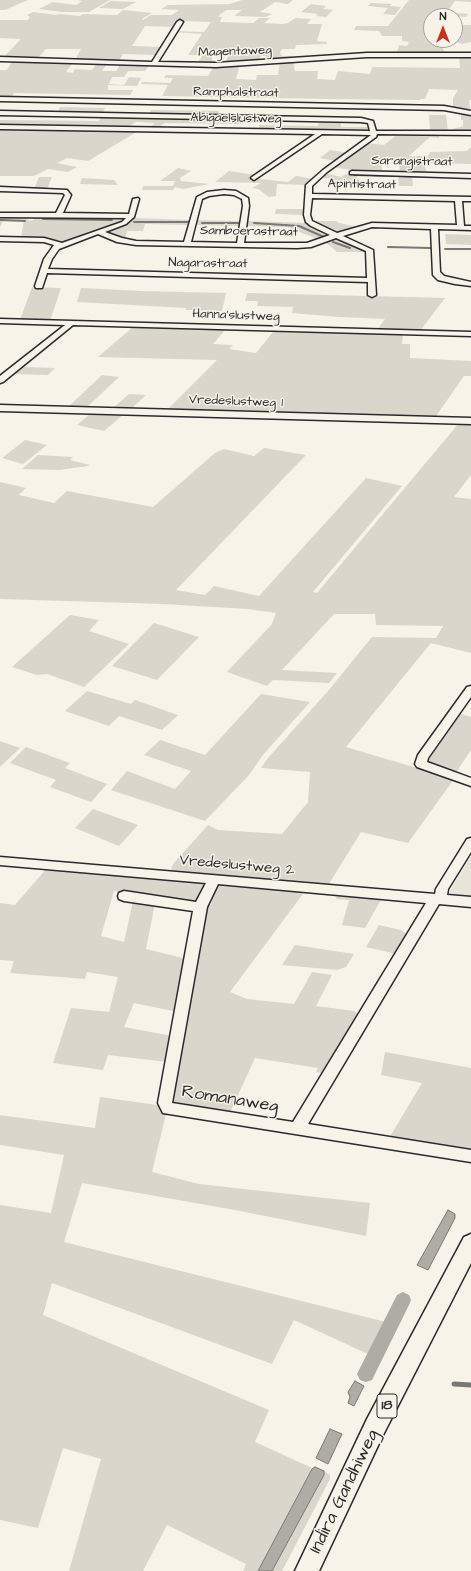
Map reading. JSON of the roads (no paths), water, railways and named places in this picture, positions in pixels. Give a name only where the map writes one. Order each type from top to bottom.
[{"type":"main road","name":"Indira Gandhiweg","points":[[307,1571],[375,1427],[471,1242]]},
{"type":"street","points":[[155,62],[180,22]]},
{"type":"street","name":"Magentaweg","points":[[0,59],[155,62],[216,65],[368,55],[471,55]]},
{"type":"street","name":"Ramphalstraat","points":[[0,99],[444,108],[471,113]]},
{"type":"street","points":[[271,118],[274,105]]},
{"type":"street","points":[[0,113],[271,118],[371,122],[374,136],[325,171],[310,185],[309,196]]},
{"type":"street","name":"Abigaelslustweg","points":[[0,127],[471,133]]},
{"type":"street","points":[[254,178],[319,134],[319,132]]},
{"type":"street","name":"Sarangistraat","points":[[352,173],[471,176]]},
{"type":"street","points":[[0,189],[65,191],[68,195],[59,215]]},
{"type":"street","points":[[187,244],[199,198],[207,194],[224,192],[236,193],[245,198],[246,206],[240,245]]},
{"type":"street","name":"Apintistraat","points":[[336,236],[309,222],[307,216],[309,196],[471,199]]},
{"type":"street","points":[[39,286],[52,252],[56,247],[124,222],[132,216],[136,199]]},
{"type":"street","points":[[458,199],[461,227]]},
{"type":"street","points":[[0,215],[132,216]]},
{"type":"street","name":"Samboerastraat","points":[[98,232],[128,242],[297,246],[308,245],[361,227],[372,225],[471,228]]},
{"type":"street","points":[[434,226],[436,273],[442,278],[448,280],[471,284]]},
{"type":"street","points":[[336,236],[368,250],[370,254],[372,295]]},
{"type":"street","points":[[0,239],[44,240],[62,245]]},
{"type":"street","name":"Nagarastraat","points":[[44,271],[371,280]]},
{"type":"street","name":"Hanna'slustweg","points":[[0,322],[471,334]]},
{"type":"street","points":[[0,380],[69,326],[69,323]]},
{"type":"street","name":"Vredeslustweg 1","points":[[0,408],[471,421]]},
{"type":"street","points":[[471,689],[422,758],[421,764],[471,782]]},
{"type":"street","points":[[299,1130],[301,1122],[471,842]]},
{"type":"street","name":"Vredeslustweg 2","points":[[0,861],[471,902]]},
{"type":"street","points":[[124,896],[200,907],[214,880]]},
{"type":"street","name":"Romanaweg","points":[[200,907],[165,1103],[165,1106],[168,1109],[471,1156]]},
{"type":"waterway","points":[[354,175],[443,177]]},
{"type":"waterway","points":[[43,219],[112,220]]},
{"type":"waterway","points":[[0,220],[25,221]]},
{"type":"waterway","points":[[134,222],[190,222]]},
{"type":"waterway","points":[[202,223],[239,223]]},
{"type":"waterway","points":[[254,223],[299,226],[324,237]]},
{"type":"waterway","points":[[333,242],[350,248]]},
{"type":"waterway","points":[[388,247],[431,248]]},
{"type":"waterway","points":[[445,249],[471,249]]},
{"type":"waterway","points":[[366,1374],[403,1300]]},
{"type":"waterway","points":[[454,1384],[471,1385]]}]
